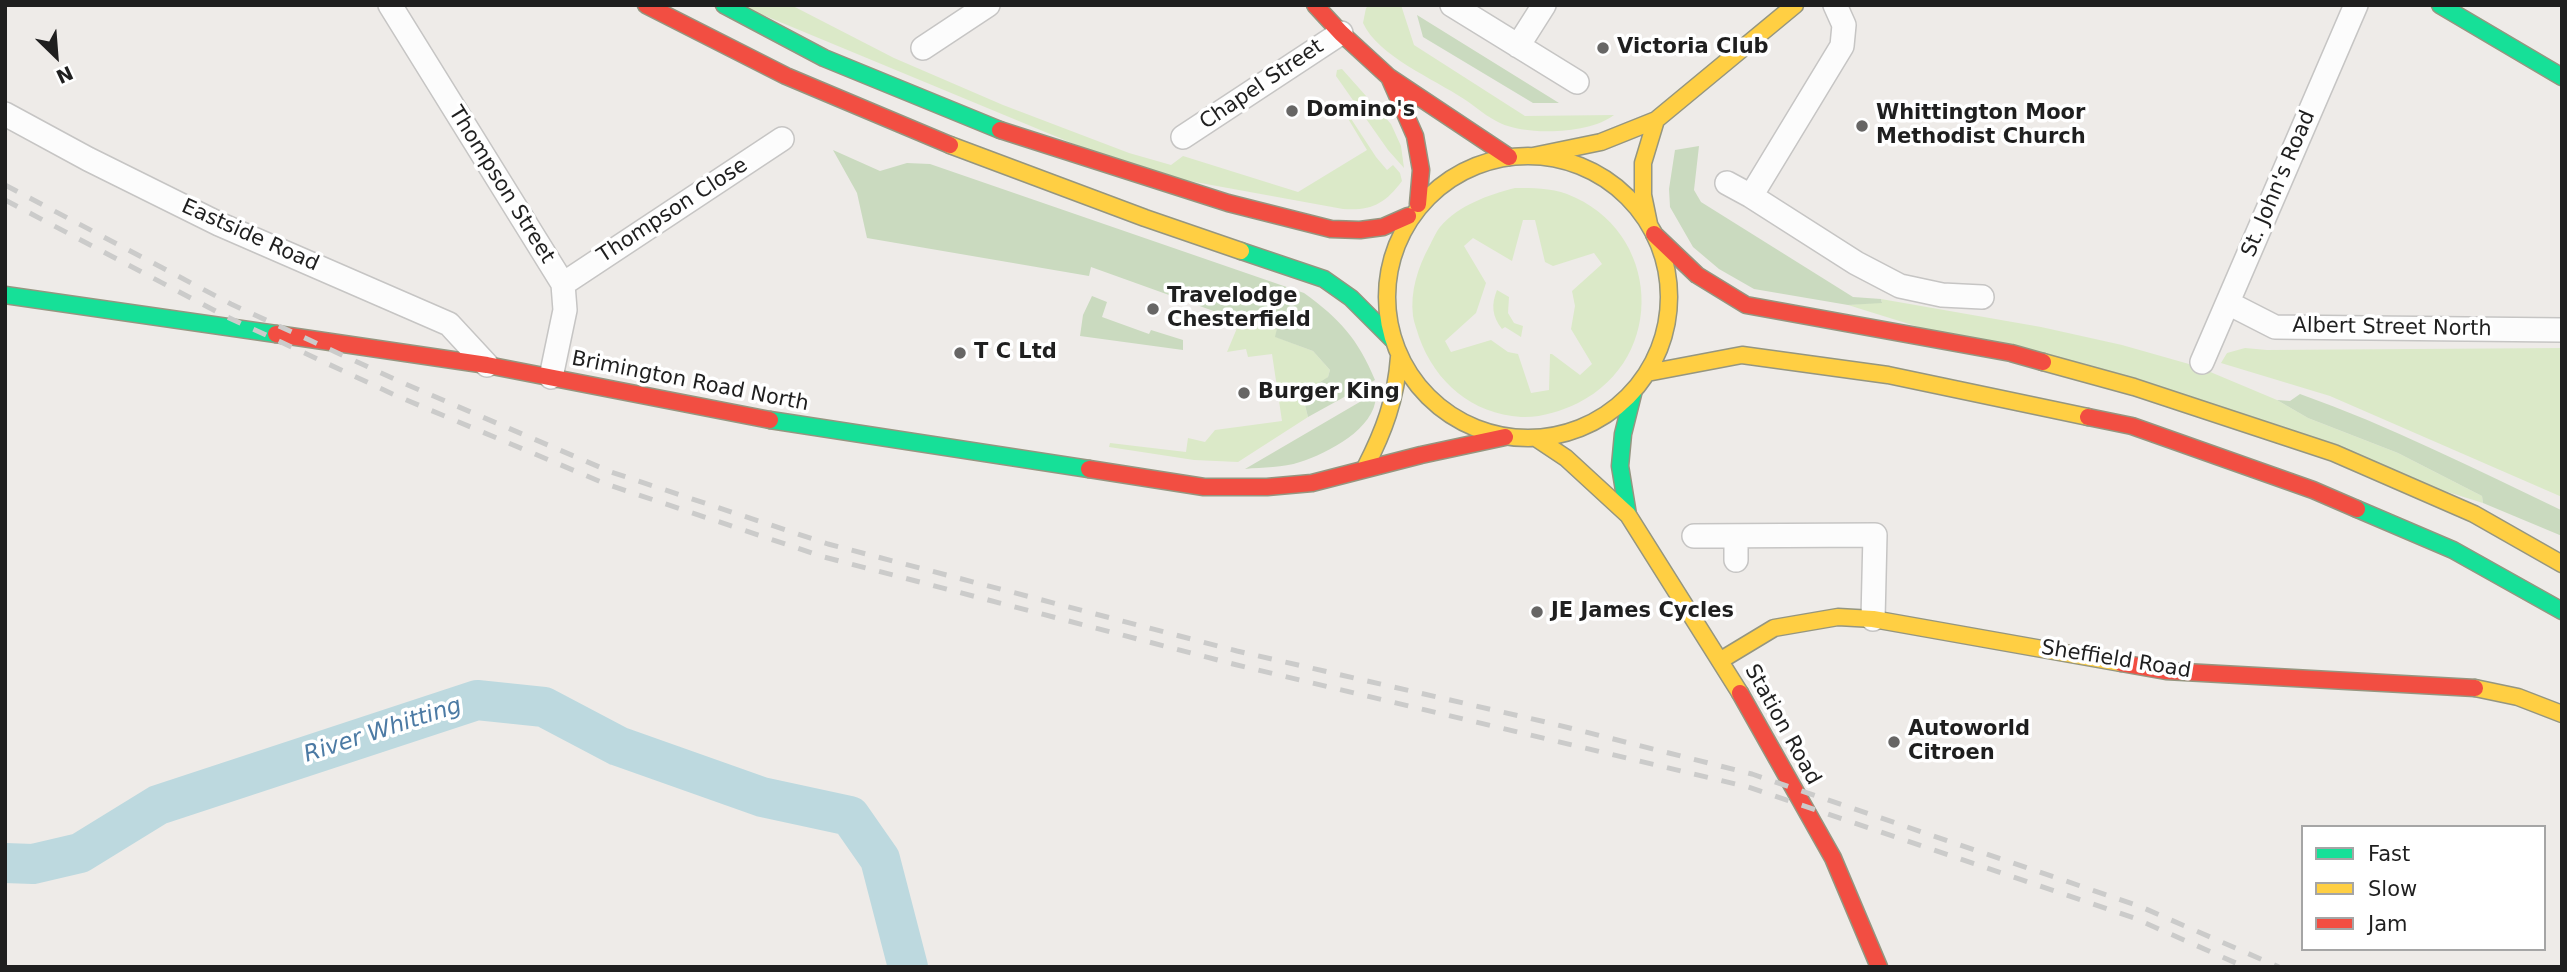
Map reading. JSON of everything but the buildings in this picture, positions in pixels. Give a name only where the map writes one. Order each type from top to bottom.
[{"type":"main road","points":[[646,5],[786,76],[962,150],[1145,218],[1324,279],[1351,298],[1392,339]]},
{"type":"main road","points":[[724,5],[824,58],[1012,135],[1216,199],[1331,229],[1360,230],[1383,227],[1413,210],[1438,187],[1472,167],[1509,157],[1533,156],[1601,142],[1656,120],[1795,5]]},
{"type":"main road","points":[[2440,5],[2562,78]]},
{"type":"main road","points":[[1332,16],[1389,77],[1509,157]]},
{"type":"main road","points":[[1389,77],[1415,136],[1421,170],[1413,210],[1393,254],[1386,296],[1392,339],[1399,357],[1426,396],[1472,429],[1505,438],[1558,435],[1585,426],[1610,414],[1633,394],[1647,373],[1663,337],[1669,298],[1664,259],[1651,229],[1643,195],[1643,163],[1656,120]]},
{"type":"main road","points":[[1533,156],[1573,163],[1609,182],[1628,196],[1651,229],[1696,275],[1746,305],[2011,353],[2134,387],[2334,453],[2474,514],[2562,564]]},
{"type":"main road","name":"Brimington Road North","points":[[5,295],[487,365],[771,420],[1204,487],[1312,484],[1365,468],[1505,438]]},
{"type":"main road","points":[[1647,373],[1742,355],[1888,375],[2132,426],[2313,490],[2453,550],[2562,611]]},
{"type":"main road","points":[[1365,468],[1394,408],[1399,357]]},
{"type":"main road","name":"Station Road","points":[[1628,515],[1620,466],[1623,434],[1633,394]]},
{"type":"main road","name":"Station Road","points":[[1536,438],[1566,458],[1628,515],[1721,660],[1833,858],[1879,967]]},
{"type":"main road","name":"Sheffield Road","points":[[1721,660],[1774,628],[1838,617],[1873,619],[2166,671],[2473,688],[2518,698],[2562,714]]},
{"type":"street","name":"Thompson Street","points":[[390,5],[563,284],[565,310],[551,377]]},
{"type":"street","points":[[923,48],[988,5]]},
{"type":"street","points":[[1452,5],[1577,82]]},
{"type":"street","points":[[1518,46],[1544,5]]},
{"type":"street","points":[[1751,196],[1842,46],[1844,25],[1835,5]]},
{"type":"street","name":"St. John's Road","points":[[2202,362],[2356,5]]},
{"type":"street","name":"Chapel Street","points":[[1183,137],[1332,16]]},
{"type":"street","name":"Eastside Road","points":[[5,114],[219,224],[449,324],[487,365]]},
{"type":"street","name":"Thompson Close","points":[[563,284],[782,139]]},
{"type":"street","points":[[1727,183],[1856,263],[1900,286],[1942,295],[1982,297]]},
{"type":"street","name":"Albert Street North","points":[[2228,303],[2275,327],[2562,330]]},
{"type":"street","points":[[1694,536],[1875,535],[1873,619]]},
{"type":"street","points":[[1736,536],[1736,560]]},
{"type":"green space","points":[[739,5],[791,5],[894,58],[1003,105],[1129,153],[1171,165],[1183,156],[1298,192],[1367,150],[1344,112],[1346,111],[1376,157],[1387,170],[1393,165],[1400,173],[1402,181],[1390,195],[1377,204],[1362,209],[1343,209],[1132,168]]},
{"type":"green space","points":[[1370,5],[1401,5],[1414,45],[1525,116],[1614,115],[1590,126],[1558,131],[1526,130],[1500,123],[1408,66],[1381,46],[1363,23],[1366,8]]},
{"type":"green space","points":[[1417,15],[1559,103],[1533,103],[1423,37]]},
{"type":"green space","points":[[1342,69],[1391,124],[1401,146],[1404,168],[1388,150],[1336,76],[1337,70]]},
{"type":"green space","points":[[1699,146],[1694,190],[1701,202],[1853,297],[1881,299],[1882,303],[1848,305],[1754,289],[1719,269],[1693,247],[1670,207],[1669,189],[1675,150]]},
{"type":"green space","points":[[833,150],[880,171],[907,163],[930,164],[1304,293],[1347,331],[1362,353],[1375,380],[1308,417],[1305,392],[1328,377],[1330,370],[1313,351],[1275,337],[1277,328],[1247,323],[1091,267],[1089,276],[867,238],[857,193]]},
{"type":"green space","points":[[1515,188],[1535,188],[1567,194],[1598,211],[1621,236],[1636,264],[1642,295],[1639,327],[1627,356],[1607,383],[1578,403],[1558,411],[1521,417],[1487,410],[1471,402],[1445,381],[1426,353],[1413,316],[1416,279],[1439,229],[1465,207]],"holes":[[[1523,220],[1535,220],[1545,262],[1553,266],[1594,253],[1602,264],[1572,291],[1575,306],[1571,329],[1592,364],[1580,375],[1550,354],[1549,390],[1531,393],[1518,354],[1508,352],[1491,340],[1451,352],[1445,341],[1476,313],[1486,283],[1464,246],[1473,238],[1512,261]]]},
{"type":"green space","points":[[1497,290],[1509,297],[1508,313],[1514,323],[1523,326],[1521,337],[1505,327],[1502,329],[1496,320],[1493,306]]},
{"type":"green space","points":[[1092,296],[1107,302],[1102,317],[1149,334],[1151,330],[1183,340],[1183,350],[1080,336],[1083,315]]},
{"type":"green space","points":[[1881,299],[2041,327],[2122,345],[2196,366],[2277,400],[2308,418],[2398,453],[2482,496],[2483,503],[1848,305],[1882,302]]},
{"type":"green space","points":[[1240,321],[1277,328],[1276,337],[1313,351],[1330,370],[1328,377],[1304,401],[1308,417],[1238,462],[1194,460],[1109,447],[1110,443],[1186,452],[1188,438],[1205,442],[1215,430],[1282,421],[1272,354],[1248,357],[1246,349],[1227,352]]},
{"type":"green space","points":[[2245,348],[2562,348],[2562,497],[2330,396],[2221,363],[2227,353]]},
{"type":"green space","points":[[2300,394],[2399,434],[2561,510],[2562,536],[2483,503],[2482,496],[2398,453],[2308,418],[2277,400],[2290,401]]},
{"type":"green space","points":[[1370,396],[1376,396],[1368,419],[1336,446],[1293,464],[1245,469]]},
{"type":"waterway","name":"River Whitting","points":[[5,863],[33,864],[80,853],[158,805],[477,700],[544,707],[618,746],[762,797],[850,816],[880,859],[908,967]]},
{"type":"railway","points":[[5,185],[231,304],[403,383],[611,472],[828,544],[1237,651],[1550,723],[1752,774],[2139,906],[2279,967]]},
{"type":"railway","points":[[5,200],[225,316],[397,396],[606,484],[824,557],[1233,664],[1748,787],[2134,918],[2245,967]]},
{"type":"traffic: fast","points":[[724,5],[824,58],[1000,130]]},
{"type":"traffic: fast","points":[[2440,5],[2562,77]]},
{"type":"traffic: fast","points":[[1241,251],[1324,279],[1351,298],[1392,339]]},
{"type":"traffic: fast","points":[[5,295],[276,334]]},
{"type":"traffic: fast","points":[[1628,515],[1620,466],[1623,434],[1633,394]]},
{"type":"traffic: fast","points":[[770,420],[1089,469]]},
{"type":"traffic: fast","points":[[2357,509],[2453,550],[2562,611]]},
{"type":"traffic: slow","points":[[1533,156],[1601,142],[1656,120],[1795,5]]},
{"type":"traffic: slow","points":[[1649,224],[1643,195],[1643,163],[1656,120]]},
{"type":"traffic: slow","points":[[950,145],[1241,251]]},
{"type":"traffic: slow","points":[[1528,156],[1556,159],[1582,167],[1606,180],[1628,197],[1645,219],[1658,243],[1666,269],[1669,297],[1666,325],[1658,351],[1645,375],[1628,397],[1606,414],[1582,427],[1556,435],[1528,438],[1500,435],[1474,427],[1450,414],[1428,397],[1411,375],[1398,351],[1390,325],[1387,297],[1390,269],[1398,243],[1411,219],[1428,197],[1450,180],[1474,167],[1500,159],[1528,156]]},
{"type":"traffic: slow","points":[[1647,373],[1742,355],[1888,375],[2088,417]]},
{"type":"traffic: slow","points":[[1365,468],[1388,414],[1399,357]]},
{"type":"traffic: slow","points":[[2043,362],[2134,387],[2334,453],[2474,514],[2562,564]]},
{"type":"traffic: slow","points":[[1536,438],[1566,458],[1628,515],[1740,693]]},
{"type":"traffic: slow","points":[[1721,660],[1774,628],[1838,617],[1873,619],[2121,663]]},
{"type":"traffic: slow","points":[[2475,688],[2518,697],[2562,714]]},
{"type":"traffic: jam","points":[[646,5],[786,76],[950,145]]},
{"type":"traffic: jam","points":[[1315,5],[1389,77],[1509,157]]},
{"type":"traffic: jam","points":[[1389,77],[1415,136],[1421,170],[1418,204]]},
{"type":"traffic: jam","points":[[1000,130],[1228,203],[1331,229],[1360,230],[1383,227],[1408,216]]},
{"type":"traffic: jam","points":[[1654,234],[1697,275],[1746,305],[2011,353],[2043,362]]},
{"type":"traffic: jam","points":[[276,334],[487,365],[770,420]]},
{"type":"traffic: jam","points":[[2088,417],[2132,426],[2313,490],[2357,509]]},
{"type":"traffic: jam","points":[[1089,469],[1204,487],[1267,487],[1312,483],[1505,437]]},
{"type":"traffic: jam","points":[[2121,663],[2166,671],[2475,688]]},
{"type":"traffic: jam","points":[[1740,693],[1833,858],[1879,967]]},
{"type":"place","name":"Victoria Club","points":[[1603,48]]},
{"type":"place","name":"Domino's","points":[[1292,111]]},
{"type":"place","name":"Whittington Moor Methodist Church","points":[[1862,126]]},
{"type":"place","name":"Travelodge Chesterfield","points":[[1153,309]]},
{"type":"place","name":"T C Ltd","points":[[960,353]]},
{"type":"place","name":"Burger King","points":[[1244,393]]},
{"type":"place","name":"JE James Cycles","points":[[1537,612]]},
{"type":"place","name":"Autoworld Citroen","points":[[1894,742]]}]
